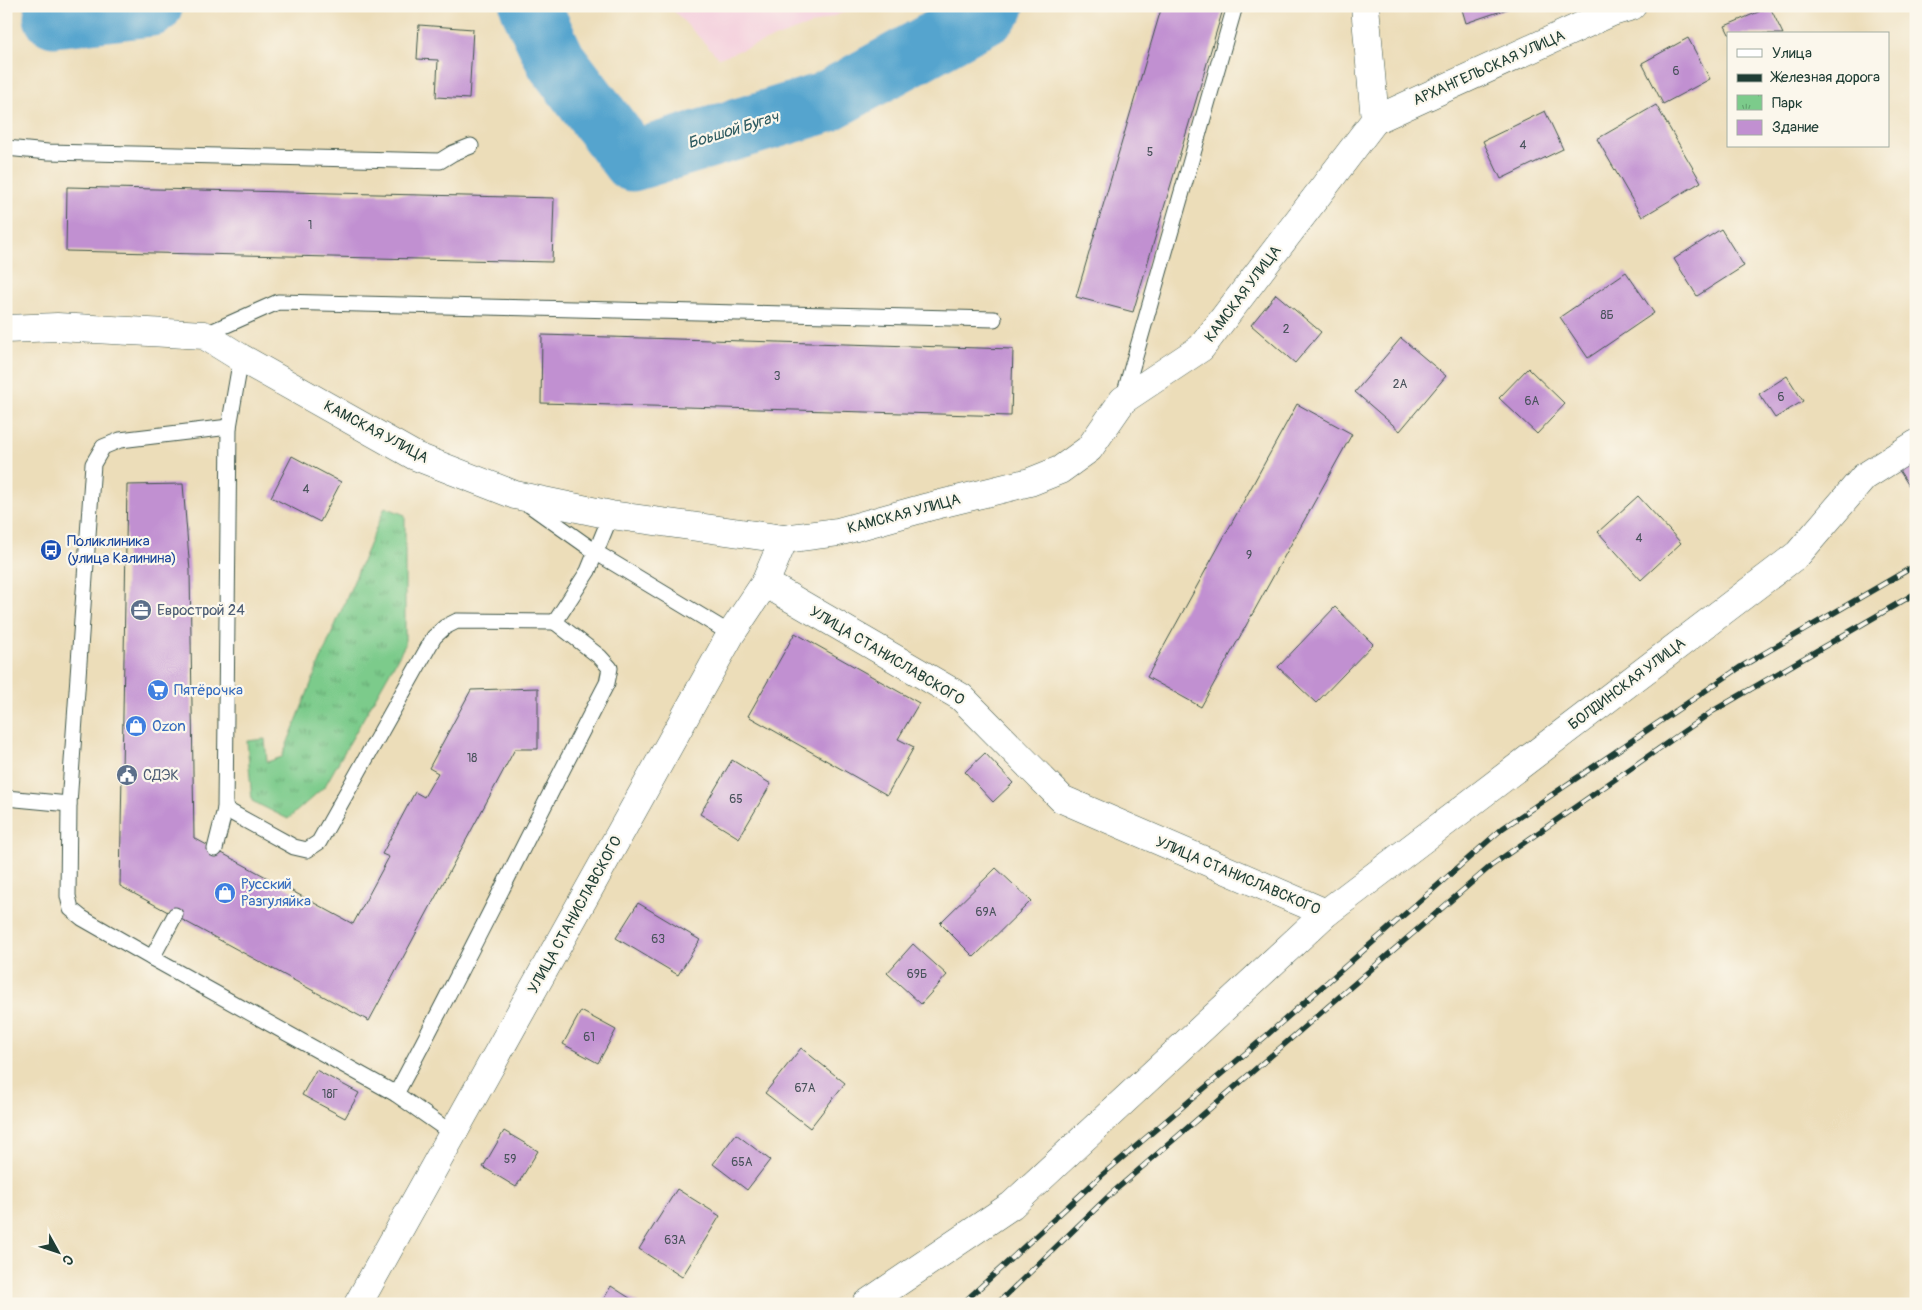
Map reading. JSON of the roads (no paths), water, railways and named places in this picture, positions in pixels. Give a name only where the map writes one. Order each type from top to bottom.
[{"type":"street","points":[[1365,6],[1375,120]]},
{"type":"street","name":"АРХАНГЕЛЬСКАЯ УЛИЦА","points":[[1375,120],[1612,12],[1632,6]]},
{"type":"street","name":"КАМСКАЯ УЛИЦА","points":[[6,329],[57,327],[204,335],[241,358],[415,456],[515,495],[611,515],[784,539],[838,532],[928,507],[1030,482],[1060,470],[1089,449],[1122,400],[1201,348],[1375,120]]},
{"type":"street","name":"БОЛДИНСКАЯ УЛИЦА","points":[[1326,913],[1798,554],[1864,477],[1916,444]]},
{"type":"street","points":[[765,583],[784,539]]},
{"type":"street","name":"УЛИЦА СТАНИСЛАВСКОГО","points":[[358,1304],[731,634],[765,583],[961,697],[1062,800],[1326,913],[1012,1205],[866,1304]]},
{"type":"lane","points":[[1122,400],[1235,6]]},
{"type":"lane","points":[[6,148],[48,152],[440,161],[471,146]]},
{"type":"lane","points":[[204,335],[278,302],[994,318]]},
{"type":"lane","points":[[215,849],[225,809],[229,427],[241,358]]},
{"type":"lane","points":[[229,427],[120,440],[103,447],[93,464],[69,804],[68,896],[72,909],[82,918],[152,958],[396,1094],[453,1134]]},
{"type":"lane","points":[[515,495],[597,552],[731,634]]},
{"type":"lane","points":[[556,622],[588,570],[611,515]]},
{"type":"lane","points":[[225,809],[294,847],[307,850],[319,842],[434,637],[445,627],[457,621],[556,622],[610,668],[607,683],[449,996],[396,1094]]},
{"type":"lane","points":[[6,798],[69,804]]},
{"type":"lane","points":[[152,958],[174,915]]},
{"type":"waterway","name":"Боьшой Бугач","points":[[54,17],[152,6]]},
{"type":"waterway","name":"Боьшой Бугач","points":[[530,6],[556,61],[632,161],[824,103],[989,12],[994,6]]},
{"type":"railway","points":[[962,1304],[1102,1175],[1266,1036],[1503,828],[1739,668],[1916,565]]},
{"type":"railway","points":[[997,1304],[1112,1193],[1492,865],[1713,711],[1916,593]]},
{"type":"place","name":"Поликлиника (улица Калинина)","points":[[51,550]]},
{"type":"place","name":"Еврострой 24","points":[[141,610]]},
{"type":"place","name":"Пятёрочка","points":[[158,690]]},
{"type":"place","name":"Ozon","points":[[136,726]]},
{"type":"place","name":"СДЭК","points":[[127,775]]},
{"type":"place","name":"Русский Разгуляйка","points":[[225,893]]}]
